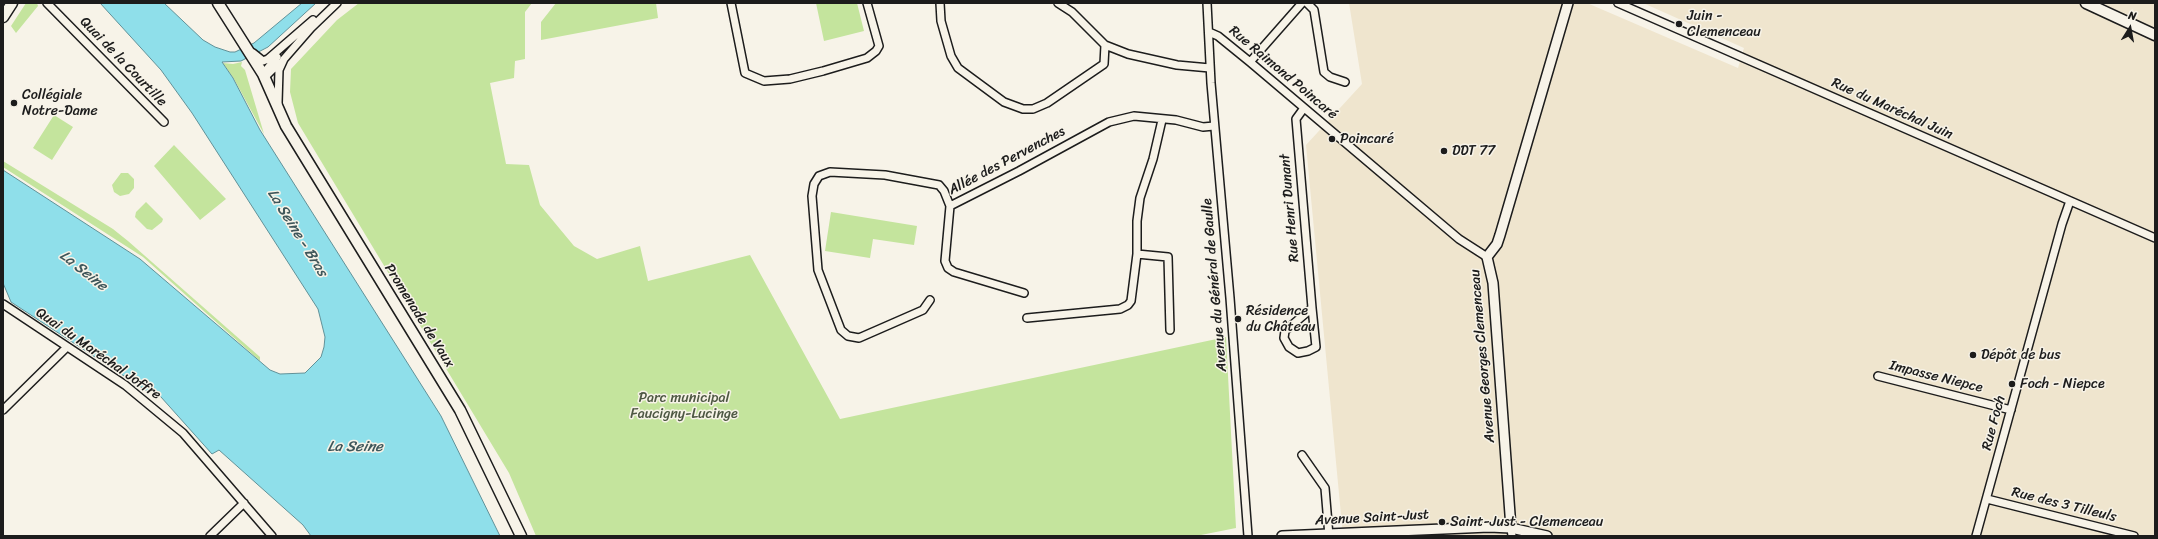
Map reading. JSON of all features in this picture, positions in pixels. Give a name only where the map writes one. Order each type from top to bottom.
[{"type":"main road","points":[[3,17],[12,3]]},
{"type":"main road","name":"Promenade de Vaux","points":[[218,3],[257,61],[280,114],[456,404],[521,536]]},
{"type":"main road","points":[[2086,3],[2155,31]]},
{"type":"main road","points":[[2112,14],[2155,35]]},
{"type":"street","name":"Quai de la Courtille","points":[[47,3],[164,122]]},
{"type":"street","points":[[257,61],[268,59],[310,22],[337,3]]},
{"type":"street","points":[[263,74],[267,75],[284,59],[311,28],[337,3]]},
{"type":"street","points":[[731,3],[745,73],[764,81],[790,78],[823,71],[867,58],[872,55],[879,46],[867,3]]},
{"type":"street","points":[[940,3],[943,28],[951,56],[958,68],[1004,102],[1023,109],[1033,109],[1047,103],[1104,64],[1105,46]]},
{"type":"street","points":[[1058,3],[1072,12],[1105,46],[1128,54],[1177,65],[1210,68]]},
{"type":"street","name":"Avenue du Général de Gaulle","points":[[1207,3],[1214,126],[1230,298],[1248,536]]},
{"type":"street","points":[[1250,62],[1302,3]]},
{"type":"street","points":[[1307,3],[1314,10],[1324,72],[1330,78],[1345,82]]},
{"type":"street","name":"Avenue Georges Clemenceau","points":[[1511,532],[1493,283],[1487,257],[1497,244],[1500,235],[1568,3]]},
{"type":"street","name":"Rue du Maréchal Juin","points":[[1618,3],[2155,238]]},
{"type":"street","points":[[263,74],[271,62],[310,22]]},
{"type":"street","name":"Rue Raimond Poincaré","points":[[1209,32],[1218,36],[1250,62],[1459,239],[1487,257]]},
{"type":"street","points":[[280,114],[277,82],[279,70],[284,59]]},
{"type":"street","name":"Rue Henri Dunant","points":[[1304,108],[1296,119],[1316,347],[1308,351],[1298,353],[1289,347],[1284,338],[1285,331],[1312,308]]},
{"type":"street","name":"Allée des Pervenches","points":[[1024,293],[954,272],[948,268],[945,260],[950,206],[1020,171],[1109,122],[1134,116],[1162,120],[1176,120],[1203,127],[1214,126]]},
{"type":"street","points":[[1027,318],[1120,309],[1128,305],[1132,297],[1137,254],[1137,221],[1140,198],[1153,159],[1162,120]]},
{"type":"street","points":[[930,300],[923,310],[858,338],[848,336],[841,330],[818,270],[812,196],[814,184],[819,176],[830,172],[885,175],[939,185],[944,191],[950,206]]},
{"type":"street","name":"Rue Foch","points":[[1976,536],[2062,224],[2070,201]]},
{"type":"street","points":[[1137,254],[1168,257],[1170,330]]},
{"type":"street","name":"Quai du Maréchal Joffre","points":[[3,304],[125,385],[183,433],[272,536]]},
{"type":"street","points":[[3,410],[67,347]]},
{"type":"street","name":"Impasse Niepce","points":[[1878,376],[2011,410]]},
{"type":"street","points":[[1302,454],[1325,488],[1329,535]]},
{"type":"street","name":"Rue des 3 Tilleuls","points":[[1987,499],[2134,536]]},
{"type":"street","points":[[210,536],[244,503]]},
{"type":"street","name":"Avenue Saint-Just","points":[[1282,536],[1329,535],[1449,528],[1547,536]]},
{"type":"shaded area","points":[[1349,3],[1587,3],[1738,68],[1744,48],[1643,3],[2155,3],[2155,536],[1343,536],[1306,145],[1362,84]]},
{"type":"green space","points":[[26,3],[37,3],[38,6],[16,33],[11,26]]},
{"type":"green space","name":"Parc municipal Faucigny-Lucinge","points":[[359,3],[532,3],[525,12],[525,59],[515,61],[514,78],[490,83],[506,164],[529,165],[540,205],[574,246],[597,259],[640,246],[648,281],[750,255],[840,419],[1226,337],[1236,528],[1196,536],[536,536],[509,473],[298,123],[290,92],[291,69],[337,20]]},
{"type":"green space","points":[[556,3],[656,3],[658,18],[541,40],[541,22]]},
{"type":"green space","points":[[816,3],[857,3],[864,31],[824,41]]},
{"type":"green space","points":[[242,62],[241,66],[245,70],[264,134],[234,79],[223,63],[233,64]]},
{"type":"green space","points":[[54,115],[73,127],[52,160],[33,148]]},
{"type":"green space","points":[[174,145],[226,199],[200,220],[154,166]]},
{"type":"green space","points":[[3,161],[113,229],[260,357],[260,361],[143,257],[3,167]]},
{"type":"green space","points":[[121,173],[128,173],[134,179],[134,188],[129,194],[120,196],[114,192],[112,185]]},
{"type":"green space","points":[[146,202],[163,219],[162,222],[152,230],[147,229],[135,217],[136,212]]},
{"type":"green space","points":[[831,212],[917,226],[914,245],[873,239],[870,258],[825,251]]},
{"type":"water","name":"La Seine","points":[[100,3],[164,3],[203,40],[215,47],[230,52],[235,52],[254,43],[302,3],[316,3],[268,47],[241,61],[222,62],[233,78],[260,130],[441,416],[500,536],[311,536],[303,525],[219,450],[212,454],[152,387],[147,391],[11,302],[3,283],[3,170],[140,259],[270,370],[280,374],[305,373],[321,357],[324,347],[325,337],[318,309],[192,113],[161,70]]},
{"type":"place","name":"Juin - Clemenceau","points":[[1679,24]]},
{"type":"place","name":"Collégiale Notre-Dame","points":[[14,103]]},
{"type":"place","name":"Poincaré","points":[[1332,139]]},
{"type":"place","name":"DDT 77","points":[[1444,151]]},
{"type":"place","name":"Résidence du Château","points":[[1238,319]]},
{"type":"place","name":"Dépôt de bus","points":[[1973,355]]},
{"type":"place","name":"Foch - Niepce","points":[[2012,384]]},
{"type":"place","name":"Saint-Just - Clemenceau","points":[[1442,522]]},
{"type":"water label","name":"La Seine - Bras","points":[[297,233]]}]
